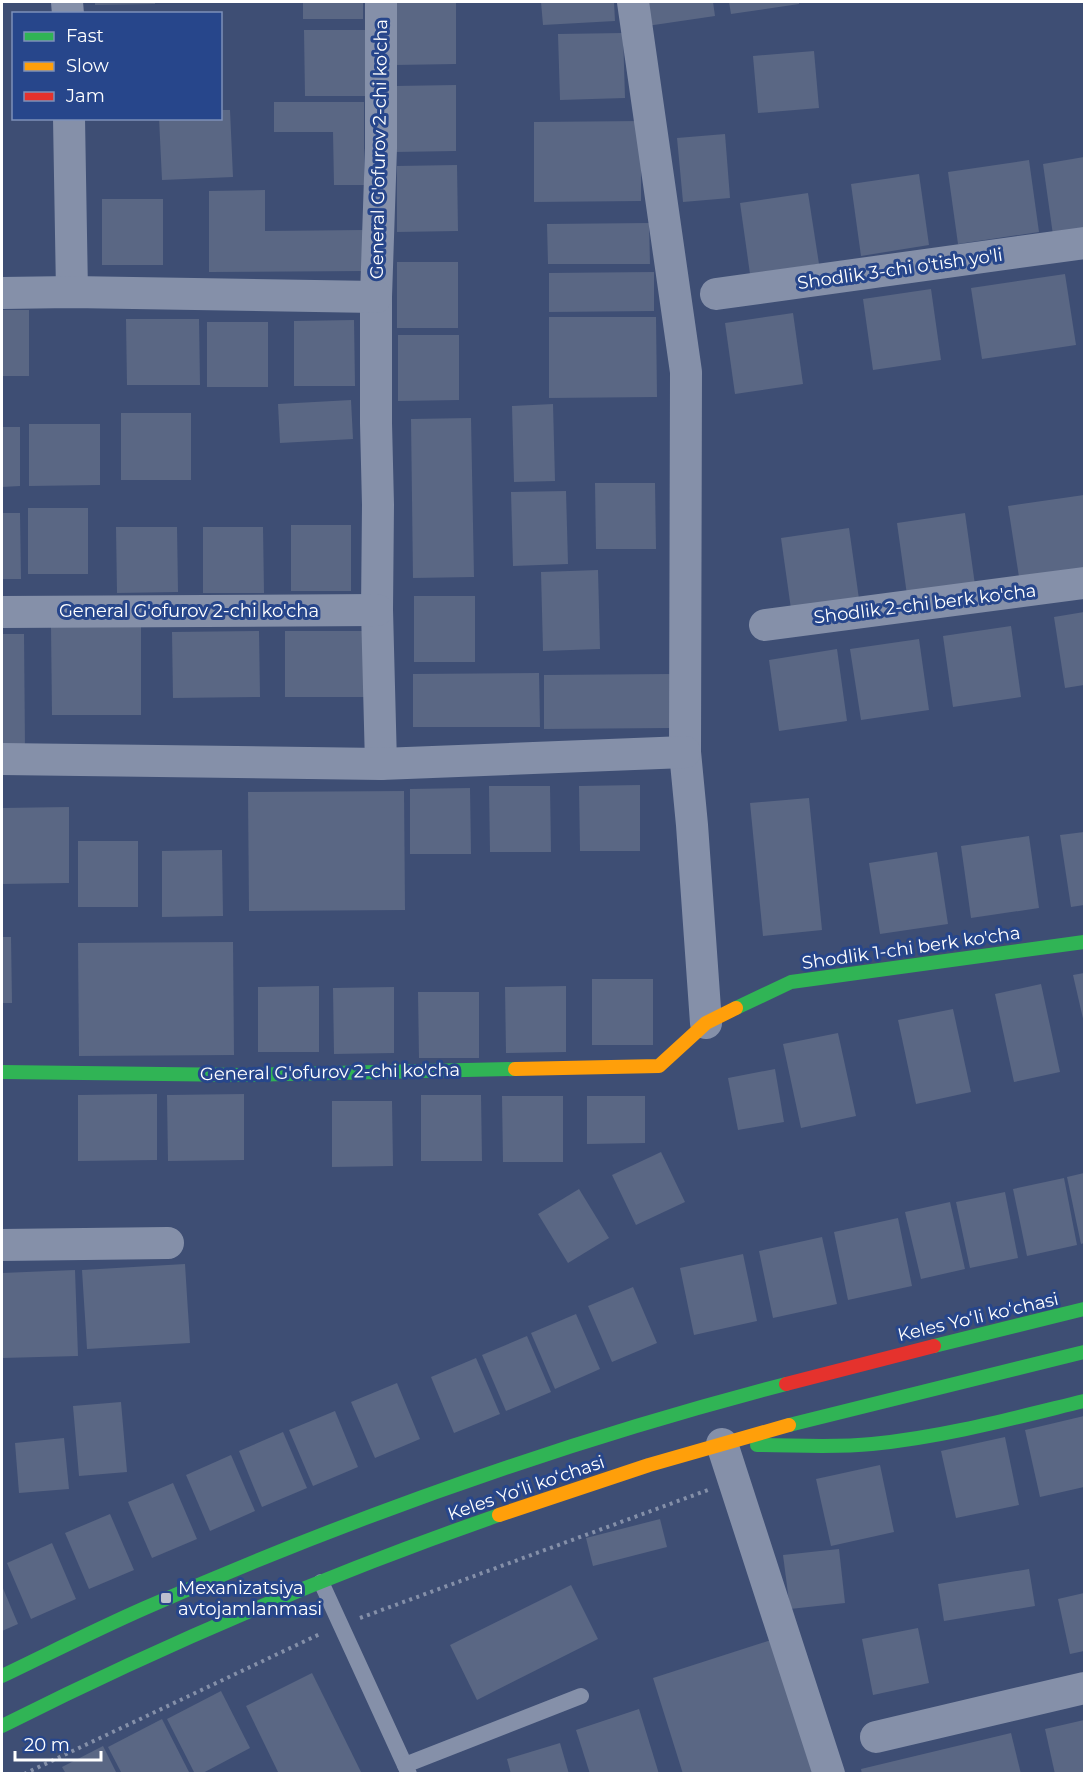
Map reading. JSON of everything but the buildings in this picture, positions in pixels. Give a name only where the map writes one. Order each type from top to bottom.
[{"type":"main road","name":"Shodlik 1-chi berk ko'cha","points":[[659,1066],[706,1023],[791,982],[1084,942]]},
{"type":"main road","name":"General G'ofurov 2-chi ko'cha","points":[[2,1072],[243,1075],[659,1066]]},
{"type":"main road","name":"Keles Yoʻli koʻchasi","points":[[2,1676],[166,1598],[382,1512],[482,1476],[653,1421],[789,1382],[1080,1312]]},
{"type":"main road","name":"Keles Yoʻli koʻchasi","points":[[2,1726],[201,1631],[403,1550],[530,1505],[722,1444],[870,1403],[1084,1352]]},
{"type":"main road","points":[[722,1444],[840,1446],[901,1441],[961,1431],[1084,1401]]},
{"type":"street","name":"General G'ofurov 2-chi ko'cha","points":[[381,2],[381,148],[375,423],[381,764]]},
{"type":"street","points":[[633,2],[686,372],[685,752],[706,1023]]},
{"type":"street","points":[[69,120],[72,292]]},
{"type":"street","name":"Shodlik 3-chi o'tish yo'li","points":[[716,294],[1084,243]]},
{"type":"street","name":"General G'ofurov 2-chi ko'cha","points":[[2,293],[376,297]]},
{"type":"street","name":"Shodlik 2-chi berk ko'cha","points":[[765,625],[1084,583]]},
{"type":"street","name":"General G'ofurov 2-chi ko'cha","points":[[2,612],[377,610]]},
{"type":"street","points":[[2,759],[381,764],[685,752]]},
{"type":"street","points":[[2,1245],[168,1243]]},
{"type":"street","points":[[722,1444],[829,1773]]},
{"type":"street","points":[[876,1737],[1084,1688]]},
{"type":"lane","points":[[321,1582],[407,1769],[581,1696]]},
{"type":"path","points":[[24,1773],[341,1624],[734,1481]]},
{"type":"traffic: fast","points":[[736,1008],[791,982],[1084,942]]},
{"type":"traffic: fast","points":[[2,1072],[243,1075],[515,1069]]},
{"type":"traffic: fast","points":[[934,1346],[1084,1309]]},
{"type":"traffic: fast","points":[[789,1425],[1084,1352]]},
{"type":"traffic: fast","points":[[2,1676],[145,1608],[381,1512],[623,1430],[786,1384]]},
{"type":"traffic: fast","points":[[757,1445],[843,1446],[899,1441],[979,1426],[1084,1401]]},
{"type":"traffic: fast","points":[[2,1726],[124,1667],[247,1612],[372,1561],[499,1515]]},
{"type":"traffic: slow","points":[[515,1069],[659,1066],[706,1023],[736,1008]]},
{"type":"traffic: slow","points":[[499,1515],[649,1465],[789,1425]]},
{"type":"traffic: jam","points":[[786,1384],[934,1346]]},
{"type":"place","name":"Mexanizatsiya avtojamlanmasi","points":[[166,1598]]}]
